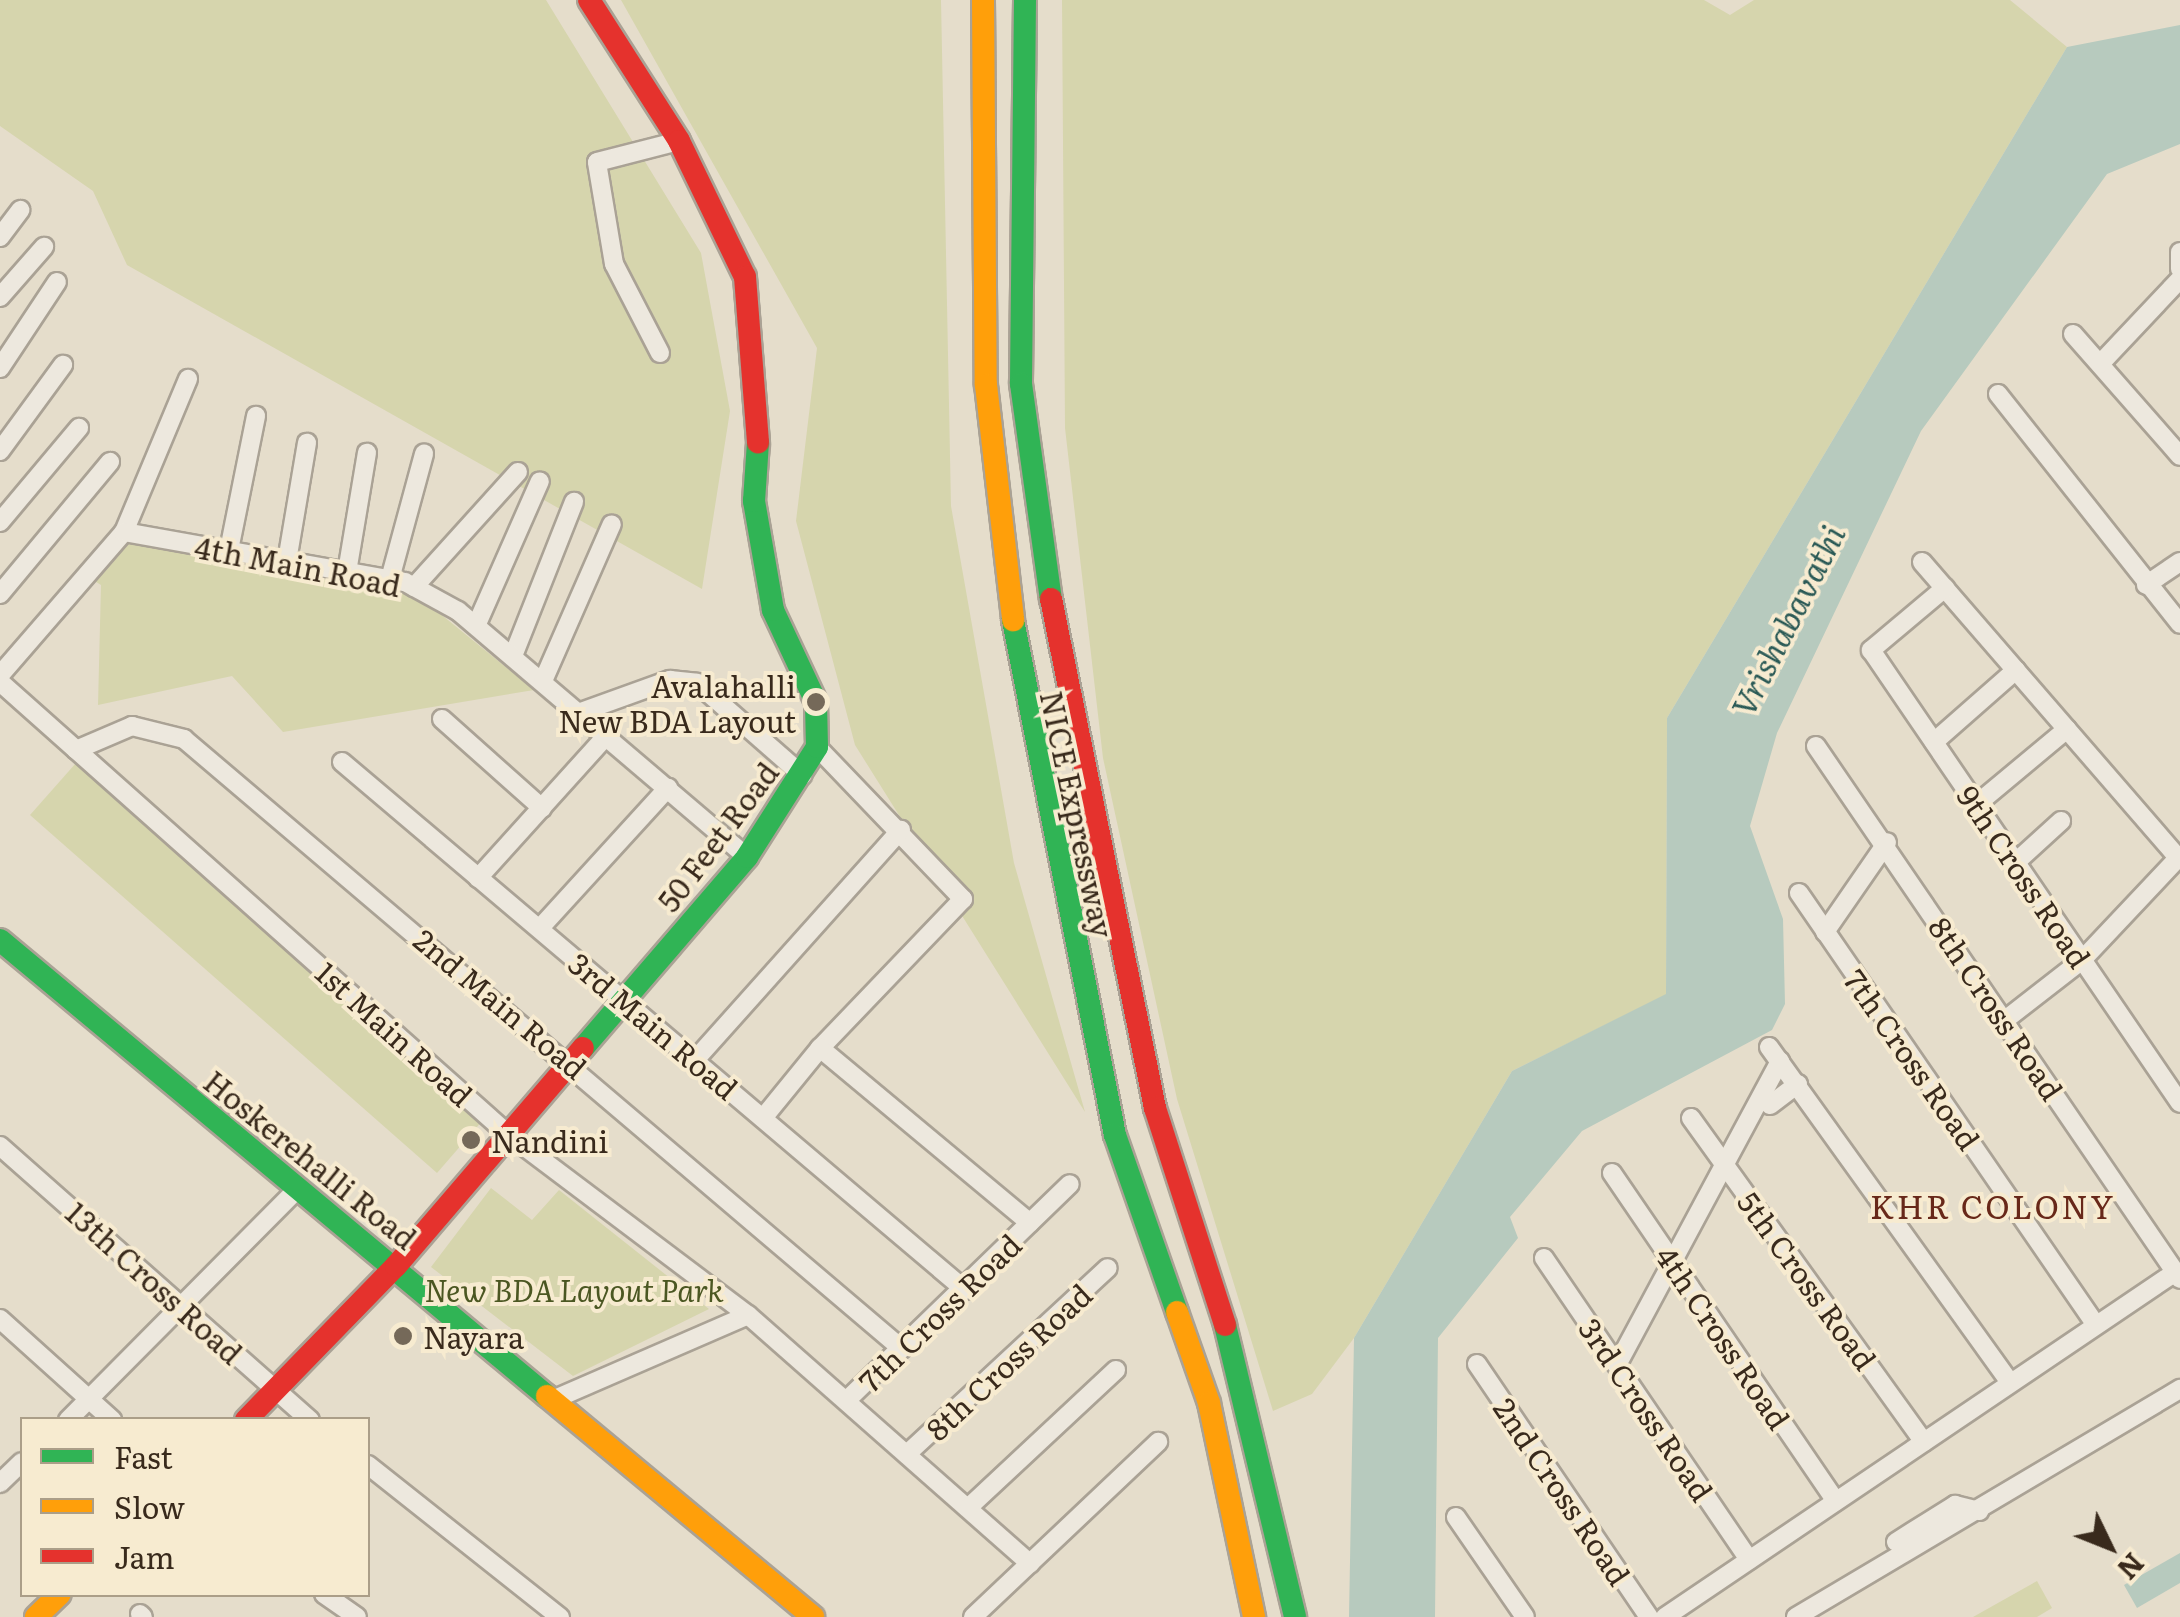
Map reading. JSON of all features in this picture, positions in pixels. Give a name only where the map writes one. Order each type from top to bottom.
[{"type":"main road","name":"50 Feet Road","points":[[249,1417],[396,1266],[747,857],[817,748],[816,702],[774,610],[754,502],[760,401],[745,277],[679,141],[589,0]]},
{"type":"main road","name":"NICE Expressway","points":[[983,0],[986,384],[1021,694],[1115,1135],[1209,1403],[1254,1617]]},
{"type":"main road","name":"NICE Expressway","points":[[1026,0],[1021,384],[1064,695],[1155,1108],[1241,1374],[1295,1617]]},
{"type":"main road","name":"Hoskerehalli Road","points":[[0,940],[813,1617]]},
{"type":"main road","points":[[36,1617],[57,1597]]},
{"type":"street","points":[[660,353],[614,264],[597,162],[679,141]]},
{"type":"street","points":[[0,237],[20,210]]},
{"type":"street","points":[[0,296],[44,247]]},
{"type":"street","points":[[2180,252],[2180,268]]},
{"type":"street","points":[[2100,364],[2180,279]]},
{"type":"street","points":[[0,368],[57,282]]},
{"type":"street","points":[[2073,334],[2176,444]]},
{"type":"street","points":[[0,451],[63,365]]},
{"type":"street","points":[[0,679],[124,532],[188,379]]},
{"type":"street","points":[[1998,394],[2180,624]]},
{"type":"street","points":[[229,550],[256,416]]},
{"type":"street","points":[[0,522],[78,428]]},
{"type":"street","points":[[287,561],[307,443]]},
{"type":"street","points":[[347,572],[367,453]]},
{"type":"street","points":[[390,579],[424,454]]},
{"type":"street","points":[[0,594],[110,462]]},
{"type":"street","points":[[414,587],[518,472]]},
{"type":"street","points":[[476,626],[540,481]]},
{"type":"street","points":[[513,656],[574,502]]},
{"type":"street","points":[[544,681],[612,524]]},
{"type":"street","name":"4th Main Road","points":[[124,532],[390,579],[414,587],[476,626],[544,681],[747,857]]},
{"type":"street","points":[[1922,562],[2179,858],[2082,960],[2005,1020]]},
{"type":"street","points":[[2146,585],[2180,562]]},
{"type":"street","name":"9th Cross Road","points":[[1945,588],[1871,650],[2180,1103]]},
{"type":"street","points":[[1934,742],[2016,670]]},
{"type":"street","name":"1st Main Road","points":[[0,679],[509,1134],[748,1315],[970,1507],[1030,1564]]},
{"type":"street","points":[[581,712],[670,680],[697,683],[802,775]]},
{"type":"street","points":[[442,718],[542,808]]},
{"type":"street","name":"2nd Main Road","points":[[76,750],[132,726],[184,739],[572,1062],[902,1349]]},
{"type":"street","points":[[1977,804],[2066,729]]},
{"type":"street","points":[[478,878],[608,734]]},
{"type":"street","name":"8th Cross Road","points":[[1816,746],[1886,842],[2177,1276]]},
{"type":"street","points":[[762,1118],[820,1048],[963,899],[901,830],[817,748]]},
{"type":"street","name":"3rd Main Road","points":[[342,762],[964,1290]]},
{"type":"street","points":[[540,928],[668,788]]},
{"type":"street","points":[[2016,862],[2061,822]]},
{"type":"street","points":[[695,1060],[901,830]]},
{"type":"street","points":[[1825,932],[1886,842]]},
{"type":"street","name":"7th Cross Road","points":[[1798,892],[2096,1325]]},
{"type":"street","points":[[820,1048],[1030,1223]]},
{"type":"street","points":[[1617,1365],[1724,1164],[1774,1054],[2010,1383]]},
{"type":"street","points":[[1770,1105],[1798,1084]]},
{"type":"street","name":"5th Cross Road","points":[[1691,1118],[1924,1442]]},
{"type":"street","name":"13th Cross Road","points":[[0,1146],[180,1298],[275,1392],[306,1417]]},
{"type":"street","name":"4th Cross Road","points":[[1612,1173],[1836,1501]]},
{"type":"street","name":"7th Cross Road","points":[[847,1400],[1070,1184]]},
{"type":"street","points":[[71,1417],[180,1298],[297,1189]]},
{"type":"street","name":"3rd Cross Road","points":[[1544,1258],[1749,1560]]},
{"type":"street","name":"8th Cross Road","points":[[908,1454],[1108,1268]]},
{"type":"street","points":[[1665,1617],[2096,1325],[2177,1276]]},
{"type":"street","points":[[555,1400],[748,1315]]},
{"type":"street","points":[[0,1319],[92,1397],[109,1417]]},
{"type":"street","name":"2nd Cross Road","points":[[1477,1364],[1649,1617]]},
{"type":"street","points":[[970,1507],[1116,1370]]},
{"type":"street","points":[[1796,1617],[2180,1390]]},
{"type":"street","points":[[972,1617],[1158,1442]]},
{"type":"street","points":[[0,1483],[20,1464]]},
{"type":"street","points":[[370,1467],[560,1617]]},
{"type":"street","points":[[1896,1542],[1955,1505],[1979,1510]]},
{"type":"street","points":[[1456,1516],[1526,1617]]},
{"type":"street","points":[[328,1597],[356,1617]]},
{"type":"green space","points":[[0,0],[546,0],[701,253],[730,411],[702,589],[127,265],[93,191],[0,126]]},
{"type":"green space","points":[[621,0],[941,0],[951,506],[1014,863],[1085,1112],[855,745],[796,521],[817,348]]},
{"type":"green space","points":[[1062,0],[1704,0],[1730,15],[1754,0],[2010,0],[2067,47],[1667,718],[1666,995],[1512,1071],[1354,1338],[1312,1394],[1273,1411],[1177,1099],[1103,758],[1065,428]]},
{"type":"green space","points":[[126,537],[411,590],[534,690],[283,732],[232,676],[98,705],[101,585],[88,577]]},
{"type":"green space","points":[[76,763],[483,1120],[437,1173],[30,815]]},
{"type":"green space","name":"New BDA Layout Park","points":[[491,1188],[532,1220],[559,1190],[709,1309],[573,1376],[431,1267]]},
{"type":"green space","points":[[2037,1581],[2052,1608],[2037,1617],[1973,1617]]},
{"type":"water","name":"Vrishabavathi","points":[[2180,25],[2180,144],[2107,174],[1921,431],[1777,733],[1750,826],[1783,919],[1785,1004],[1772,1030],[1582,1131],[1510,1217],[1518,1238],[1438,1338],[1435,1617],[1349,1617],[1354,1338],[1512,1071],[1666,994],[1667,718],[2067,47]]},
{"type":"water","points":[[2180,1553],[2180,1583],[2137,1608],[2124,1585]]},
{"type":"traffic: fast","points":[[1025,0],[1021,384],[1051,599]]},
{"type":"traffic: fast","points":[[583,1048],[747,857],[817,747],[816,702],[773,610],[754,501],[758,442]]},
{"type":"traffic: fast","points":[[1013,620],[1115,1135],[1177,1312]]},
{"type":"traffic: fast","points":[[0,940],[547,1396]]},
{"type":"traffic: fast","points":[[1225,1325],[1295,1617]]},
{"type":"traffic: slow","points":[[983,0],[986,385],[1013,620]]},
{"type":"traffic: slow","points":[[1177,1312],[1209,1403],[1254,1617]]},
{"type":"traffic: slow","points":[[547,1396],[813,1617]]},
{"type":"traffic: slow","points":[[36,1617],[57,1597]]},
{"type":"traffic: jam","points":[[589,0],[679,141],[745,277],[758,442]]},
{"type":"traffic: jam","points":[[1051,599],[1155,1108],[1225,1325]]},
{"type":"traffic: jam","points":[[249,1417],[396,1266],[583,1048]]},
{"type":"place","name":"Avalahalli New BDA Layout","points":[[816,702]]},
{"type":"place","name":"Nandini","points":[[471,1140]]},
{"type":"place","name":"Nayara","points":[[403,1336]]},
{"type":"district","name":"KHR COLONY","points":[[1993,1205]]}]
